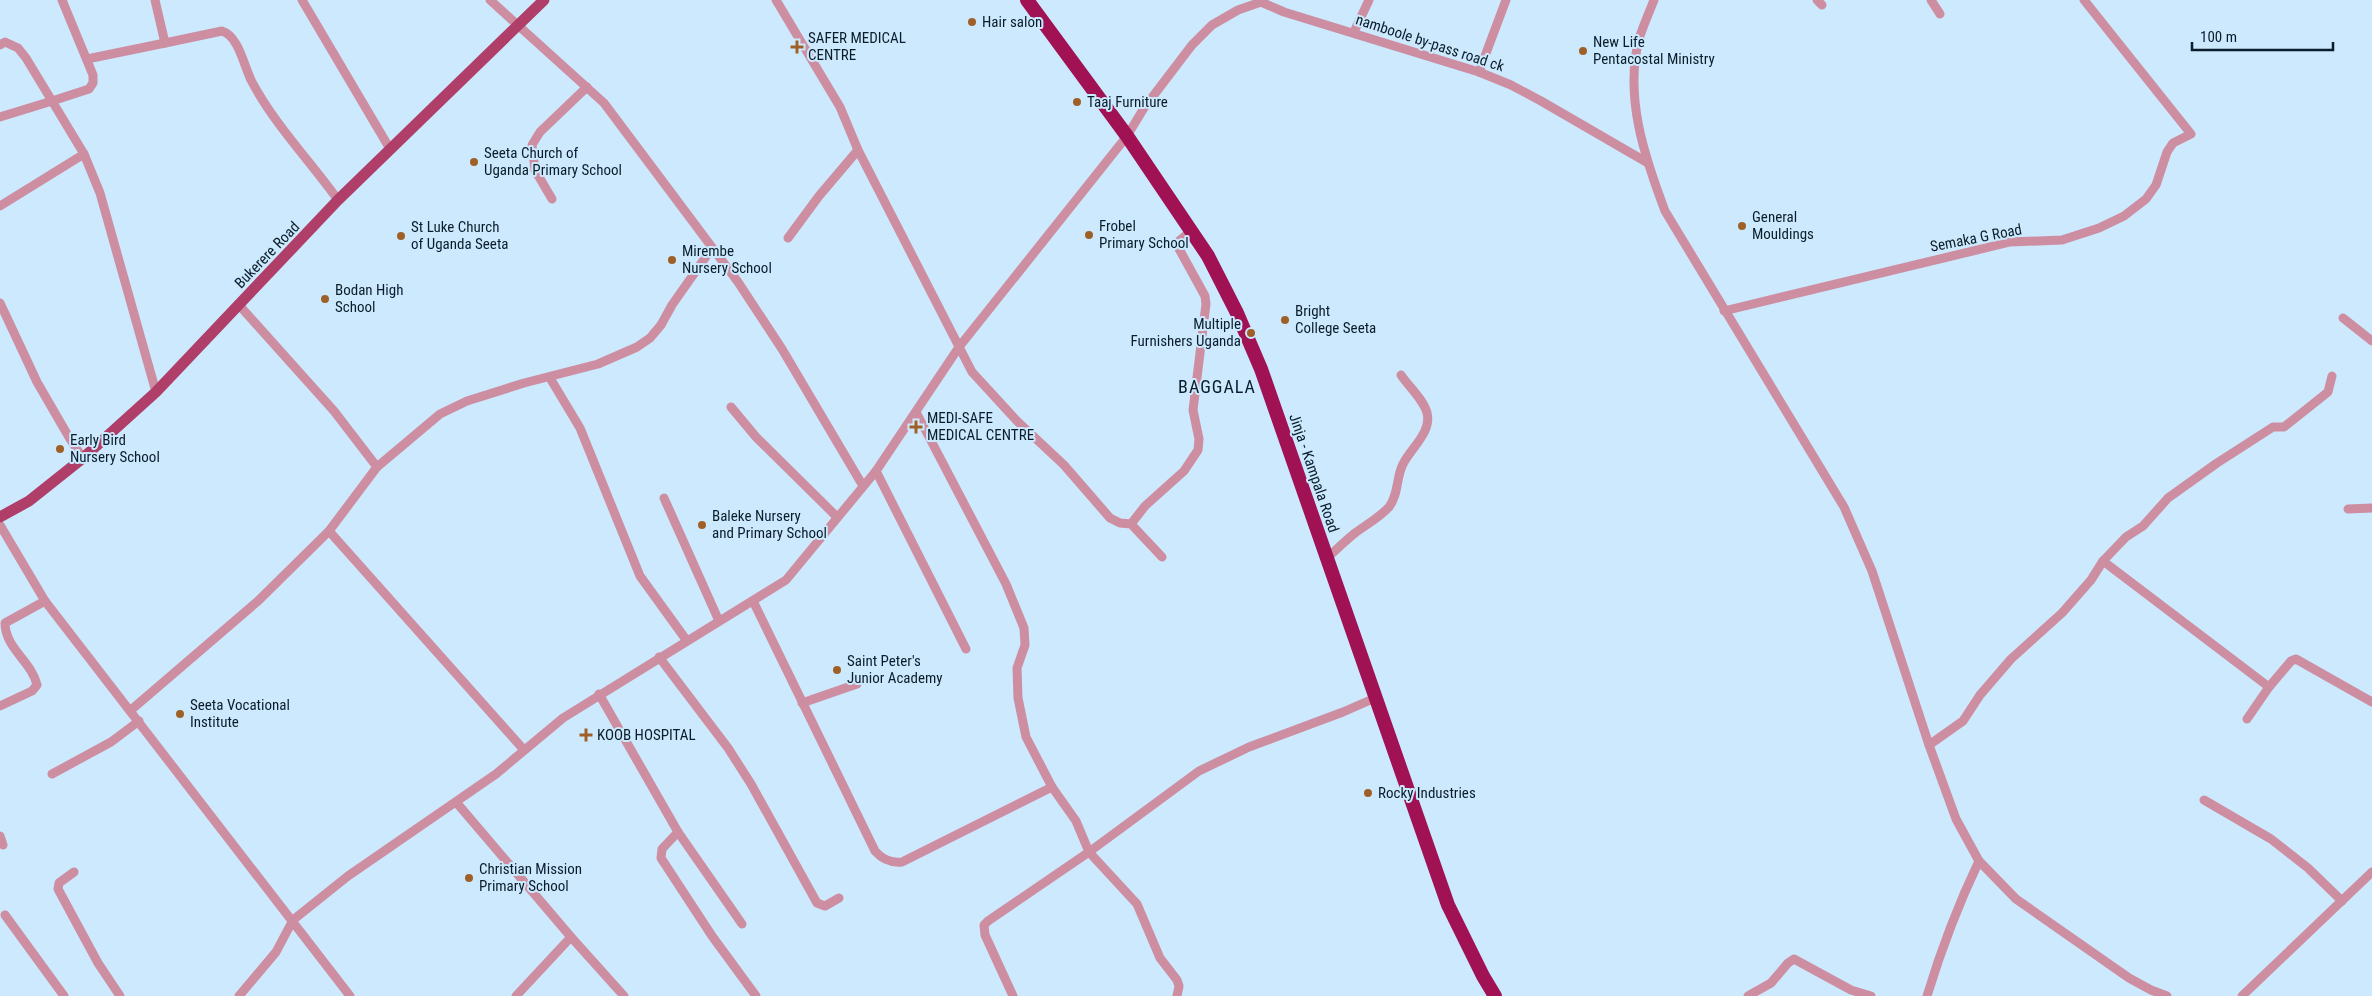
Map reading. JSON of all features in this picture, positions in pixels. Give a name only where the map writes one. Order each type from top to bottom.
[{"type":"highway","name":"Jinja - Kampala Road","points":[[1027,0],[1127,136],[1208,256],[1224,285],[1261,369],[1448,905],[1495,996]]},
{"type":"main road","name":"Bukerere Road","points":[[0,517],[29,501],[83,458],[156,392],[338,200],[544,0]]},
{"type":"street","points":[[0,118],[89,89],[93,83],[93,75],[62,0]]},
{"type":"street","points":[[155,0],[165,43]]},
{"type":"street","points":[[302,0],[375,120],[390,149]]},
{"type":"street","points":[[490,0],[540,48],[604,103],[712,248],[782,349],[864,486]]},
{"type":"street","points":[[776,0],[840,107],[858,150],[972,372],[1017,421],[1064,465],[1092,500],[1110,518],[1120,523],[1131,524],[1162,557]]},
{"type":"street","points":[[1354,32],[1369,0]]},
{"type":"street","points":[[1479,72],[1506,0]]},
{"type":"street","points":[[1654,0],[1639,40],[1635,74],[1636,110],[1648,163],[1673,227],[1791,416],[1844,506],[1872,570],[1929,745],[1956,819],[1979,861],[2016,899],[2129,978],[2167,996]]},
{"type":"street","points":[[1930,0],[1940,14]]},
{"type":"street","name":"Semaka G Road","points":[[1724,311],[2010,242],[2062,240],[2099,228],[2124,216],[2146,199],[2156,185],[2167,152],[2173,143],[2191,134],[2084,0]]},
{"type":"street","name":"namboole by-pass road ck","points":[[293,920],[380,854],[496,774],[563,718],[598,694],[786,580],[876,471],[959,347],[1127,136],[1144,108],[1192,45],[1212,25],[1238,10],[1260,1],[1284,12],[1479,72],[1511,85],[1541,101],[1648,163]]},
{"type":"street","points":[[87,59],[222,31],[233,37],[252,81],[268,109],[338,200]]},
{"type":"street","points":[[0,33],[2,44],[18,48],[26,58],[84,154],[100,193],[156,392]]},
{"type":"street","points":[[552,199],[535,170],[532,145],[540,132],[587,87]]},
{"type":"street","points":[[788,238],[819,196],[858,150]]},
{"type":"street","points":[[0,206],[84,154]]},
{"type":"street","points":[[1131,524],[1145,506],[1184,471],[1198,450],[1199,438],[1193,410],[1206,304],[1205,296],[1178,247],[1179,241],[1190,232]]},
{"type":"street","points":[[131,710],[258,601],[329,532],[377,468],[440,414],[497,391],[598,364],[637,347],[650,338],[712,248]]},
{"type":"street","points":[[0,303],[38,382],[70,439],[83,458]]},
{"type":"street","points":[[240,305],[334,411],[377,468]]},
{"type":"street","points":[[2343,318],[2372,341]]},
{"type":"street","points":[[1326,559],[1353,535],[1388,509],[1393,501],[1403,463],[1423,434],[1428,422],[1423,403],[1410,389],[1401,375]]},
{"type":"street","points":[[1929,745],[1963,721],[1980,695],[2011,659],[2062,613],[2091,580],[2103,561],[2126,537],[2143,526],[2168,498],[2217,463],[2273,428],[2284,427],[2328,392],[2332,376]]},
{"type":"street","points":[[550,378],[580,428],[640,576],[687,641]]},
{"type":"street","points":[[731,408],[756,437],[838,517]]},
{"type":"street","points":[[916,412],[1006,584],[1024,628],[1025,645],[1017,668],[1018,698],[1026,737],[1052,787],[1076,822],[1088,852],[1137,904],[1160,958],[1179,986],[1176,996]]},
{"type":"street","points":[[876,471],[966,649]]},
{"type":"street","points":[[664,498],[719,621]]},
{"type":"street","points":[[2348,509],[2372,508]]},
{"type":"street","points":[[0,525],[45,601],[350,996]]},
{"type":"street","points":[[329,532],[524,750]]},
{"type":"street","points":[[2103,561],[2269,687]]},
{"type":"street","points":[[0,706],[32,692],[37,685],[28,666],[5,633],[5,623],[45,601]]},
{"type":"street","points":[[753,601],[875,852],[881,858],[902,862],[1052,787]]},
{"type":"street","points":[[659,657],[728,748],[751,784],[817,903],[825,906],[839,898]]},
{"type":"street","points":[[2247,719],[2269,687],[2291,661],[2296,659],[2372,702]]},
{"type":"street","points":[[802,703],[857,684]]},
{"type":"street","points":[[598,694],[678,832],[742,924]]},
{"type":"street","points":[[1013,996],[986,935],[984,925],[1003,909],[1088,852],[1199,771],[1249,746],[1375,698]]},
{"type":"street","points":[[52,774],[111,742],[139,721]]},
{"type":"street","points":[[2204,800],[2271,839],[2308,868],[2342,901]]},
{"type":"street","points":[[456,802],[624,996]]},
{"type":"street","points":[[678,832],[662,849],[662,858],[712,936],[756,996]]},
{"type":"street","points":[[1928,996],[1936,966],[1964,891],[1979,861]]},
{"type":"street","points":[[2242,996],[2372,871]]},
{"type":"street","points":[[74,872],[59,883],[58,890],[98,963],[120,996]]},
{"type":"street","points":[[5,915],[64,996]]},
{"type":"street","points":[[239,996],[276,952],[293,920]]},
{"type":"street","points":[[516,996],[571,937]]},
{"type":"street","points":[[1748,996],[1771,983],[1788,963],[1794,959],[1851,990],[1871,996]]},
{"type":"place","name":"Hair salon","points":[[972,22]]},
{"type":"place","name":"SAFER MEDICAL CENTRE","points":[[797,47]]},
{"type":"place","name":"New Life Pentacostal Ministry","points":[[1583,51]]},
{"type":"place","name":"Taaj Furniture","points":[[1077,102]]},
{"type":"place","name":"Seeta Church of Uganda Primary School","points":[[474,162]]},
{"type":"place","name":"General Mouldings","points":[[1742,226]]},
{"type":"place","name":"Frobel Primary School","points":[[1089,235]]},
{"type":"place","name":"St Luke Church of Uganda Seeta","points":[[401,236]]},
{"type":"place","name":"Mirembe Nursery School","points":[[672,260]]},
{"type":"place","name":"Bodan High School","points":[[325,299]]},
{"type":"place","name":"Bright College Seeta","points":[[1285,320]]},
{"type":"place","name":"Multiple Furnishers Uganda","points":[[1251,333]]},
{"type":"place","name":"MEDI-SAFE MEDICAL CENTRE","points":[[916,427]]},
{"type":"place","name":"Early Bird Nursery School","points":[[60,449]]},
{"type":"place","name":"Baleke Nursery and Primary School","points":[[702,525]]},
{"type":"place","name":"Saint Peter's Junior Academy","points":[[837,670]]},
{"type":"place","name":"Seeta Vocational Institute","points":[[180,714]]},
{"type":"place","name":"KOOB HOSPITAL","points":[[586,735]]},
{"type":"place","name":"Rocky Industries","points":[[1368,793]]},
{"type":"place","name":"Christian Mission Primary School","points":[[469,878]]},
{"type":"district","name":"BAGGALA","points":[[1217,386]]}]
